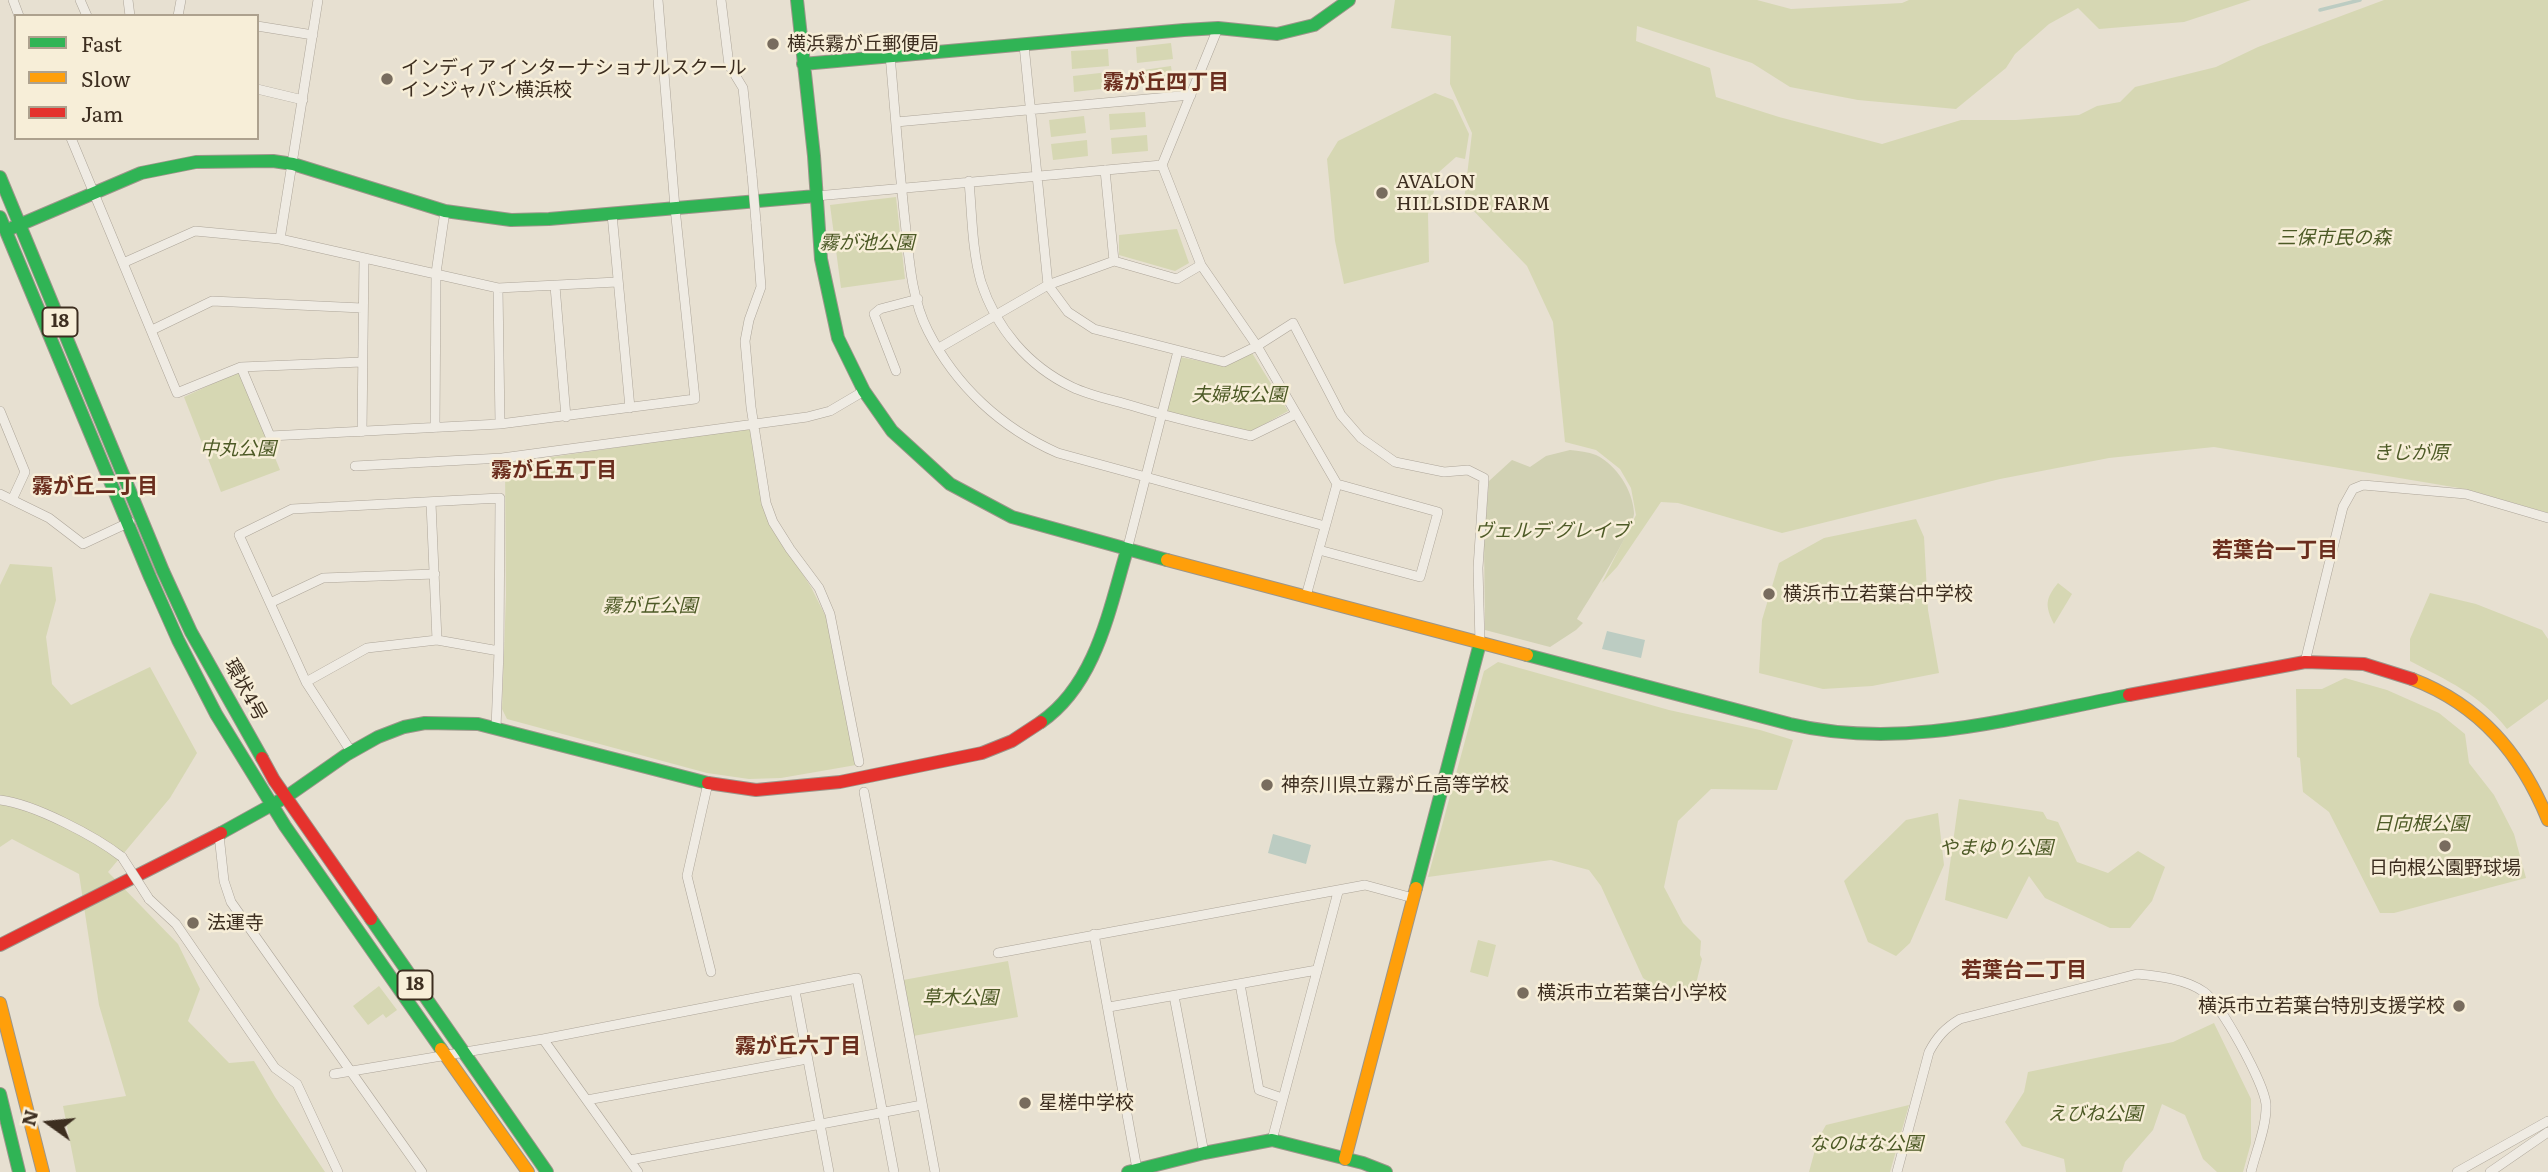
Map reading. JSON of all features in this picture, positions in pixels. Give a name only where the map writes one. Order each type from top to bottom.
[{"type":"main road","points":[[797,0],[821,259],[838,338],[864,391],[892,431],[950,484],[1012,517],[1127,550],[1801,727],[1861,737],[1937,732],[2305,662],[2364,664],[2413,678],[2456,701],[2491,729],[2512,750],[2534,785],[2548,820]]},
{"type":"main road","points":[[803,64],[1218,28],[1276,34],[1314,24],[1349,0]]},
{"type":"main road","points":[[3,232],[141,173],[196,162],[273,161],[293,164],[445,211],[511,220],[816,196]]},
{"type":"main road","name":"環状4号","points":[[0,177],[191,632],[232,708],[285,798],[547,1172]]},
{"type":"main road","name":"環状4号","points":[[0,217],[3,232],[127,523],[178,640],[216,714],[272,806],[528,1172]]},
{"type":"main road","points":[[0,945],[219,835],[285,798],[352,753],[386,734],[411,725],[464,722],[496,728],[708,783],[756,790],[840,782],[982,752],[1012,741],[1052,714],[1083,676],[1096,651],[1127,550]]},
{"type":"main road","points":[[1345,1159],[1480,643]]},
{"type":"main road","points":[[0,1003],[43,1172]]},
{"type":"main road","points":[[0,1094],[19,1172]]},
{"type":"main road","points":[[1133,1171],[1204,1153],[1272,1140],[1386,1172]]},
{"type":"street","points":[[280,239],[318,0]]},
{"type":"street","points":[[241,368],[270,436],[500,424],[695,399],[675,208],[658,0]]},
{"type":"street","points":[[721,0],[729,65],[743,88],[752,176],[761,287],[749,320],[745,341],[751,407],[766,503],[772,522],[819,588],[830,614],[859,762]]},
{"type":"street","points":[[259,26],[313,35]]},
{"type":"street","points":[[1218,28],[1162,164],[1201,265],[1257,346],[1336,484],[1306,596]]},
{"type":"street","points":[[1024,45],[1048,285],[1068,312],[1094,329],[1224,362],[1257,346],[1293,323],[1341,415],[1361,438],[1395,462],[1444,472],[1468,470],[1484,478],[1478,568],[1480,643]]},
{"type":"street","points":[[890,55],[911,277],[927,329],[960,381],[986,409],[1031,441],[1058,453],[1325,526]]},
{"type":"street","points":[[259,89],[303,100]]},
{"type":"street","points":[[896,122],[1191,95]]},
{"type":"street","points":[[72,140],[177,393],[241,368],[362,362]]},
{"type":"street","points":[[816,196],[1162,164]]},
{"type":"street","points":[[1105,170],[1114,261]]},
{"type":"street","points":[[970,181],[978,266],[995,316],[1009,338],[1029,359],[1052,377],[1074,388],[1161,415],[1251,436],[1296,414]]},
{"type":"street","points":[[435,428],[436,273],[445,211]]},
{"type":"street","points":[[612,214],[630,408]]},
{"type":"street","points":[[123,263],[195,231],[280,239],[498,288],[617,282]]},
{"type":"street","points":[[362,432],[364,258]]},
{"type":"street","points":[[939,348],[1048,285],[1114,261],[1177,279],[1201,265]]},
{"type":"street","points":[[555,286],[566,417]]},
{"type":"street","points":[[498,288],[500,424]]},
{"type":"street","points":[[896,371],[874,314],[880,309],[918,299]]},
{"type":"street","points":[[152,330],[212,301],[362,308]]},
{"type":"street","points":[[1127,550],[1178,351]]},
{"type":"street","points":[[355,466],[502,458],[807,417],[830,411],[864,391]]},
{"type":"street","points":[[1,414],[25,472],[12,500]]},
{"type":"street","points":[[1319,550],[1420,577],[1438,512],[1336,484]]},
{"type":"street","points":[[2305,662],[2343,507],[2353,489],[2363,485],[2466,494],[2548,518]]},
{"type":"street","points":[[0,494],[49,518],[83,544],[141,516]]},
{"type":"street","points":[[352,753],[306,682],[239,535],[292,509],[500,498],[496,728]]},
{"type":"street","points":[[431,503],[438,640]]},
{"type":"street","points":[[270,603],[323,578],[435,574]]},
{"type":"street","points":[[306,682],[367,648],[438,640],[499,651]]},
{"type":"street","points":[[708,783],[687,876],[711,972]]},
{"type":"street","points":[[864,792],[934,1172]]},
{"type":"street","points":[[0,800],[12,801],[54,819],[100,842],[122,857],[149,899],[176,924],[275,1068],[301,1082],[338,1172]]},
{"type":"street","points":[[219,835],[224,881],[231,902],[422,1172]]},
{"type":"street","points":[[998,953],[1366,885],[1413,898]]},
{"type":"street","points":[[1272,1140],[1338,892]]},
{"type":"street","points":[[1094,934],[1109,1007],[1133,1171]]},
{"type":"street","points":[[1109,1007],[1317,970]]},
{"type":"street","points":[[1897,1172],[1929,1052],[1947,1026],[1960,1019],[2137,974],[2182,983],[2203,992],[2217,1005],[2262,1087],[2266,1104],[2250,1172]]},
{"type":"street","points":[[334,1074],[543,1039],[857,978],[894,1172]]},
{"type":"street","points":[[1240,984],[1259,1090],[1282,1098]]},
{"type":"street","points":[[795,990],[829,1172]]},
{"type":"street","points":[[1174,996],[1204,1153]]},
{"type":"street","points":[[543,1039],[638,1172]]},
{"type":"street","points":[[587,1100],[807,1059]]},
{"type":"street","points":[[630,1160],[922,1105]]},
{"type":"street","points":[[2457,1172],[2548,1121]]},
{"type":"street","points":[[2490,1172],[2548,1132]]},
{"type":"green space","name":"三保市民の森","points":[[1395,0],[1757,0],[1791,9],[1902,3],[1909,0],[2251,0],[2184,22],[2099,29],[2078,8],[2049,24],[2015,54],[2006,68],[1956,109],[1858,100],[1790,87],[1752,63],[1637,26],[1636,41],[1710,68],[1716,97],[1882,144],[1961,120],[2016,120],[2079,115],[2097,106],[2120,102],[2135,87],[2216,67],[2258,47],[2384,0],[2548,0],[2548,513],[2465,489],[2214,447],[2109,458],[2000,479],[1782,533],[1678,503],[1661,502],[1617,567],[1602,583],[1636,515],[1631,488],[1620,469],[1596,450],[1565,442],[1553,322],[1527,266],[1464,201],[1472,133],[1450,84],[1451,36],[1391,28]]},
{"type":"green space","points":[[1171,43],[1173,59],[1137,63],[1136,47]]},
{"type":"green space","points":[[1108,49],[1109,66],[1072,69],[1071,51]]},
{"type":"green space","points":[[1171,66],[1173,81],[1139,86],[1137,71]]},
{"type":"green space","points":[[1109,72],[1110,88],[1074,92],[1073,76]]},
{"type":"green space","name":"AVALON HILLSIDE FARM","points":[[1435,93],[1453,100],[1469,134],[1465,159],[1456,157],[1439,172],[1428,214],[1429,262],[1344,284],[1335,241],[1327,159],[1338,141]]},
{"type":"green space","points":[[1145,112],[1146,127],[1110,130],[1109,114]]},
{"type":"green space","points":[[1084,116],[1086,133],[1051,137],[1049,120]]},
{"type":"green space","points":[[1147,135],[1148,151],[1112,154],[1111,138]]},
{"type":"green space","points":[[1087,140],[1088,156],[1053,160],[1051,144]]},
{"type":"green space","name":"霧が池公園","points":[[896,197],[905,279],[841,288],[830,205]]},
{"type":"green space","points":[[1177,229],[1189,263],[1175,271],[1119,255],[1119,235]]},
{"type":"green space","name":"夫婦坂公園","points":[[1252,353],[1288,411],[1250,432],[1166,412],[1180,357],[1225,366]]},
{"type":"green space","name":"中丸公園","points":[[240,371],[280,470],[221,492],[184,397]]},
{"type":"green space","name":"霧が丘公園","points":[[754,427],[760,476],[787,550],[811,587],[831,627],[856,765],[781,778],[749,779],[707,773],[507,719],[502,709],[506,595],[505,464]]},
{"type":"green space","name":"ヴェルデ グレイブ","points":[[1570,450],[1596,455],[1617,472],[1631,496],[1633,505],[1634,513],[1627,534],[1577,619],[1583,623],[1576,630],[1550,647],[1485,630],[1484,539],[1489,481],[1512,460],[1530,467],[1546,456]]},
{"type":"green space","points":[[1916,519],[1924,537],[1928,610],[1939,673],[1872,686],[1823,689],[1759,673],[1762,620],[1779,563],[1824,538]]},
{"type":"green space","points":[[10,564],[52,567],[56,600],[46,637],[52,684],[71,705],[150,667],[197,753],[170,798],[108,872],[178,944],[200,989],[188,1021],[229,1063],[254,1061],[325,1172],[76,1172],[63,1106],[126,1096],[99,1005],[79,874],[12,839],[0,847],[0,585]]},
{"type":"green space","points":[[2058,583],[2072,594],[2054,624],[2048,603]]},
{"type":"green space","points":[[2430,593],[2476,604],[2542,630],[2548,639],[2548,699],[2507,729],[2474,698],[2410,661],[2410,639]]},
{"type":"green space","points":[[1498,662],[1669,710],[1793,740],[1777,790],[1711,789],[1678,821],[1664,887],[1683,923],[1701,941],[1702,959],[1696,984],[1676,997],[1666,991],[1655,992],[1652,984],[1643,978],[1601,886],[1589,870],[1551,860],[1428,877],[1484,671]]},
{"type":"green space","name":"日向根公園","points":[[2345,678],[2387,690],[2439,713],[2465,734],[2469,763],[2494,795],[2514,834],[2526,878],[2394,913],[2380,913],[2329,812],[2303,792],[2300,758],[2297,757],[2296,689],[2322,689]]},
{"type":"green space","name":"やまゆり公園","points":[[1959,799],[2043,812],[2047,819],[2058,822],[2077,862],[2108,873],[2138,851],[2165,867],[2152,901],[2130,928],[2110,928],[2045,898],[2029,876],[2007,919],[1945,900]]},
{"type":"green space","points":[[1938,813],[1944,865],[1910,943],[1896,956],[1868,942],[1844,881],[1906,820]]},
{"type":"green space","points":[[1478,940],[1496,945],[1488,977],[1470,972]]},
{"type":"green space","name":"草木公園","points":[[1008,961],[1018,1017],[913,1036],[903,980]]},
{"type":"green space","points":[[379,986],[397,1010],[386,1018],[383,1014],[368,1025],[353,1006]]},
{"type":"green space","name":"えびね公園","points":[[2214,1023],[2251,1099],[2251,1143],[2243,1172],[2217,1172],[2203,1159],[2185,1115],[2162,1104],[2153,1130],[2125,1162],[2122,1172],[2066,1172],[2064,1159],[2022,1146],[2005,1122],[2024,1092],[2028,1072],[2173,1042]]},
{"type":"green space","name":"なのはな公園","points":[[1909,1105],[1890,1172],[1809,1172],[1818,1139],[1826,1125]]},
{"type":"shaded area","points":[[1607,631],[1645,640],[1641,658],[1602,649]]},
{"type":"shaded area","points":[[1273,834],[1311,845],[1306,864],[1268,853]]},
{"type":"waterway","points":[[2320,10],[2360,0]]},
{"type":"traffic: fast","points":[[797,0],[814,156],[821,259],[838,338],[864,391],[892,431],[950,484],[1012,517],[1167,560]]},
{"type":"traffic: fast","points":[[803,64],[1184,30],[1218,28],[1277,34],[1314,25],[1349,0]]},
{"type":"traffic: fast","points":[[12,228],[141,173],[196,162],[273,161],[293,164],[445,211],[511,220],[816,196]]},
{"type":"traffic: fast","points":[[0,177],[163,571],[191,632],[262,758]]},
{"type":"traffic: fast","points":[[0,217],[150,577],[178,640],[216,714],[285,826],[441,1049]]},
{"type":"traffic: fast","points":[[1041,722],[1060,706],[1088,667],[1106,621],[1127,550]]},
{"type":"traffic: fast","points":[[1416,888],[1480,643]]},
{"type":"traffic: fast","points":[[1527,655],[1790,724],[1876,734],[1960,728],[2129,695]]},
{"type":"traffic: fast","points":[[221,833],[286,797],[346,755],[378,737],[404,727],[425,723],[478,724],[708,783]]},
{"type":"traffic: fast","points":[[371,919],[547,1172]]},
{"type":"traffic: fast","points":[[0,1094],[19,1172]]},
{"type":"traffic: fast","points":[[1128,1172],[1272,1140],[1363,1163],[1386,1172]]},
{"type":"traffic: slow","points":[[1167,560],[1527,655]]},
{"type":"traffic: slow","points":[[2412,679],[2458,703],[2495,734],[2525,774],[2548,820]]},
{"type":"traffic: slow","points":[[1345,1159],[1416,888]]},
{"type":"traffic: slow","points":[[0,1003],[43,1172]]},
{"type":"traffic: slow","points":[[441,1049],[528,1172]]},
{"type":"traffic: jam","points":[[2129,695],[2305,662],[2364,664],[2412,679]]},
{"type":"traffic: jam","points":[[708,783],[756,790],[840,782],[982,753],[1012,741],[1041,722]]},
{"type":"traffic: jam","points":[[262,758],[274,780],[371,919]]},
{"type":"traffic: jam","points":[[0,945],[221,833]]},
{"type":"place","name":"横浜霧が丘郵便局","points":[[773,44]]},
{"type":"place","name":"インディア インターナショナルスクール インジャパン横浜校","points":[[387,79]]},
{"type":"place","name":"AVALON HILLSIDE FARM","points":[[1382,193]]},
{"type":"place","name":"横浜市立若葉台中学校","points":[[1769,594]]},
{"type":"place","name":"神奈川県立霧が丘高等学校","points":[[1267,785]]},
{"type":"place","name":"日向根公園野球場","points":[[2445,846]]},
{"type":"place","name":"法運寺","points":[[193,923]]},
{"type":"place","name":"横浜市立若葉台小学校","points":[[1523,993]]},
{"type":"place","name":"横浜市立若葉台特別支援学校","points":[[2459,1006]]},
{"type":"place","name":"星槎中学校","points":[[1025,1103]]},
{"type":"district","name":"霧が丘四丁目","points":[[1166,83]]},
{"type":"district","name":"霧が丘五丁目","points":[[554,471]]},
{"type":"district","name":"霧が丘二丁目","points":[[95,487]]},
{"type":"district","name":"若葉台一丁目","points":[[2275,551]]},
{"type":"district","name":"若葉台二丁目","points":[[2024,971]]},
{"type":"district","name":"霧が丘六丁目","points":[[798,1047]]},
{"type":"park label","name":"きじが原","points":[[2411,453]]}]
